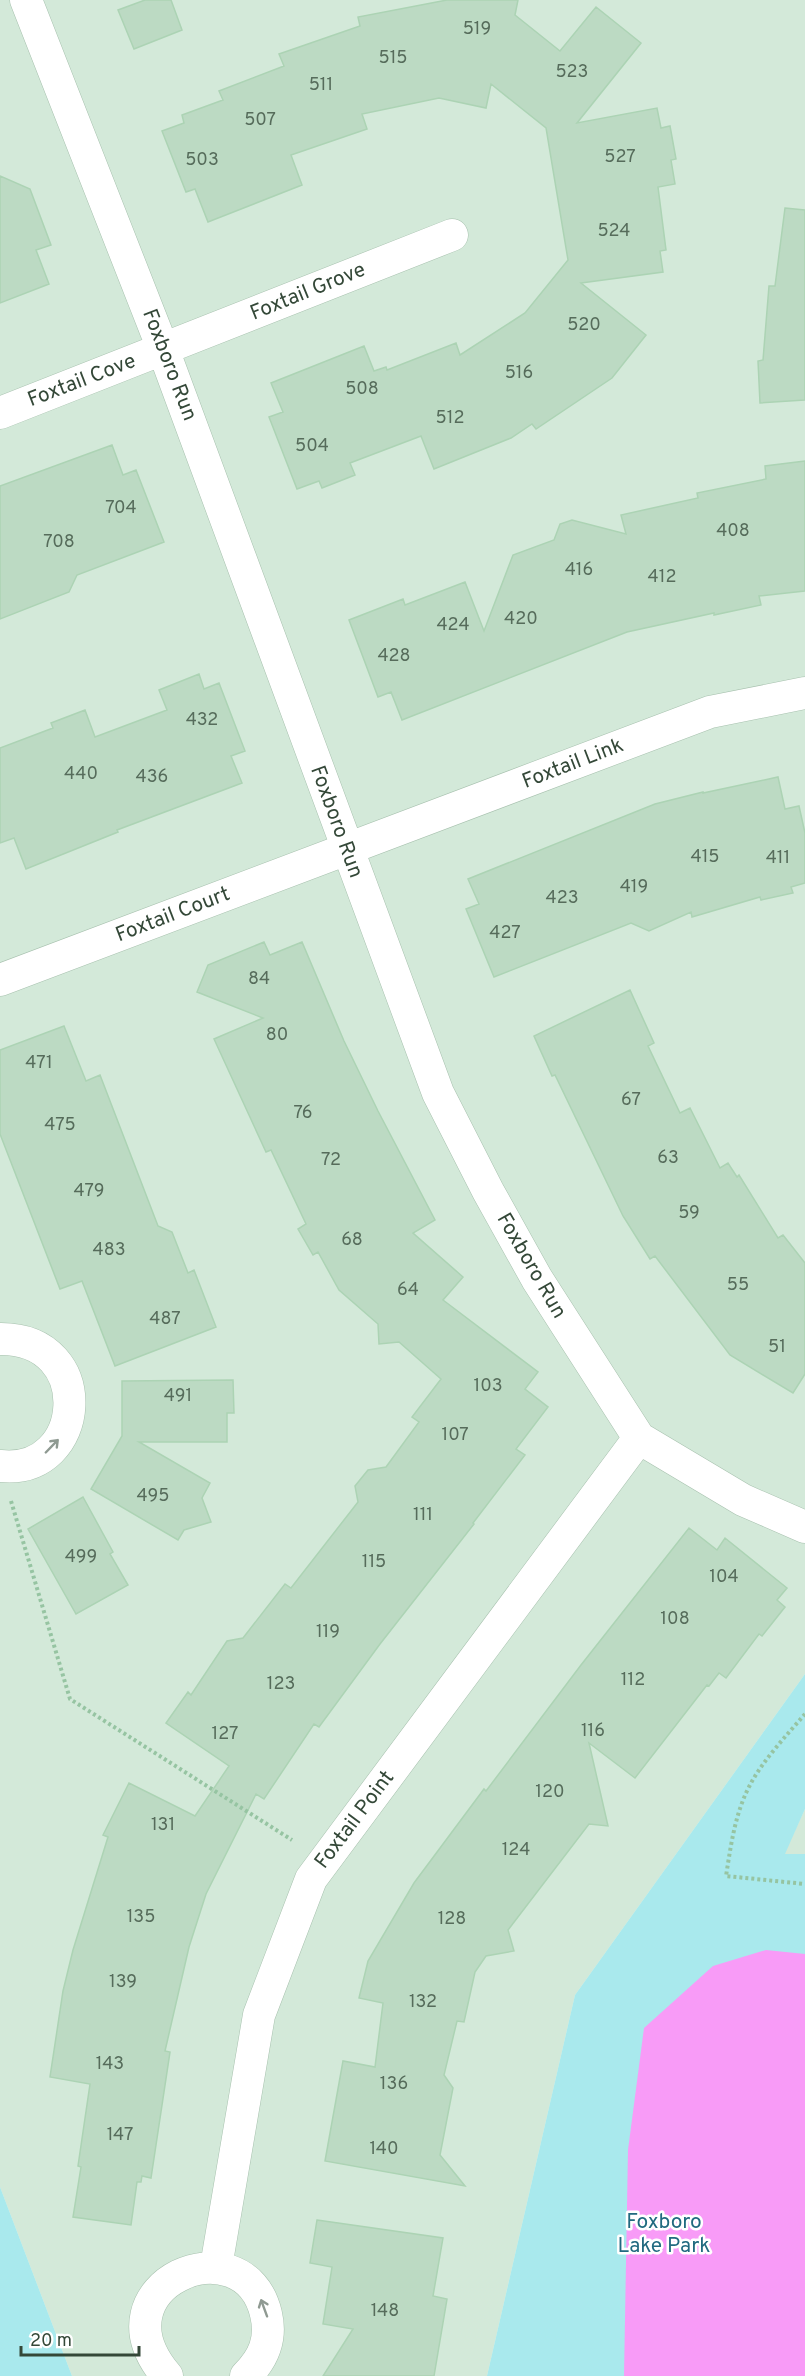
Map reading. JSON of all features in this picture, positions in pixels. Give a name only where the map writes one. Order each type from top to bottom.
[{"type":"street","name":"Foxboro Run","points":[[26,0],[163,349],[346,851],[438,1093],[488,1191],[537,1279],[639,1438],[743,1500],[805,1527]]},
{"type":"street","name":"Foxtail Grove","points":[[163,349],[452,235]]},
{"type":"street","name":"Foxtail Cove","points":[[0,413],[163,349]]},
{"type":"street","name":"Foxtail Link","points":[[346,851],[710,712],[805,693]]},
{"type":"street","name":"Foxtail Court","points":[[0,980],[346,851]]},
{"type":"street","points":[[0,1339],[15,1339],[36,1345],[52,1357],[65,1374],[70,1394],[70,1416],[62,1435],[49,1451],[30,1462],[9,1467],[1,1466]]},
{"type":"street","name":"Foxtail Point","points":[[216,2268],[259,2014],[311,1879],[639,1438]]},
{"type":"street","points":[[167,2376],[154,2361],[146,2342],[145,2322],[150,2303],[162,2287],[177,2275],[196,2268],[216,2268],[236,2274],[252,2287],[264,2304],[269,2325],[267,2345],[258,2364],[246,2376]]},
{"type":"path","points":[[1,1466],[70,1700],[292,1840]]},
{"type":"path","points":[[805,1714],[783,1739],[750,1785],[732,1833],[726,1876],[805,1884]]},
{"type":"shaded area","points":[[0,0],[805,0],[805,1674],[575,1995],[487,2376],[72,2376],[0,2187]]},
{"type":"shaded area","points":[[805,1809],[805,1854],[784,1854]]},
{"type":"shaded area","points":[[766,1950],[805,1954],[805,2376],[624,2376],[628,2150],[644,2028],[713,1966]]},
{"type":"green space","name":"Foxboro Lake Park","points":[[805,1674],[805,1809],[785,1854],[805,1854],[805,2376],[487,2376],[575,1995]]},
{"type":"green space","points":[[0,2187],[72,2376],[0,2376]]},
{"type":"building","points":[[145,0],[171,0],[182,30],[134,49],[118,10]]},
{"type":"building","points":[[447,0],[518,0],[515,15],[560,51],[596,7],[641,43],[577,123],[657,108],[661,128],[670,126],[676,159],[671,160],[675,184],[658,187],[666,250],[660,251],[663,272],[581,283],[646,335],[612,378],[536,429],[532,424],[511,438],[434,469],[421,436],[350,463],[355,475],[322,488],[319,481],[297,489],[269,417],[283,412],[271,383],[364,346],[374,371],[386,367],[387,370],[456,343],[460,355],[525,313],[568,260],[546,128],[491,84],[486,108],[439,98],[362,114],[367,129],[291,155],[302,185],[208,222],[195,189],[186,192],[162,131],[184,123],[182,115],[223,100],[219,91],[284,66],[279,54],[360,26],[358,17]]},
{"type":"building","points":[[0,176],[30,189],[51,245],[36,250],[49,284],[0,303]]},
{"type":"building","points":[[785,208],[805,210],[805,400],[760,403],[758,361],[763,360],[769,286],[775,286]]},
{"type":"building","points":[[112,445],[123,475],[136,470],[164,542],[77,575],[69,592],[0,619],[0,486]]},
{"type":"building","points":[[805,461],[805,591],[759,596],[761,605],[627,632],[402,720],[391,692],[378,697],[349,620],[403,599],[405,605],[465,582],[484,631],[513,555],[554,540],[560,524],[572,520],[626,534],[621,515],[698,498],[697,493],[766,479],[765,466]]},
{"type":"building","points":[[199,674],[204,689],[219,683],[245,751],[231,756],[242,783],[117,830],[118,832],[26,869],[14,838],[0,843],[0,748],[53,728],[51,723],[85,710],[95,737],[167,710],[159,690]]},
{"type":"building","points":[[778,777],[785,809],[799,806],[805,833],[805,883],[791,887],[793,893],[761,900],[760,897],[692,917],[691,912],[649,931],[631,923],[494,977],[466,909],[479,904],[468,879],[655,804]]},
{"type":"building","points":[[264,942],[270,955],[302,942],[344,1041],[435,1220],[413,1233],[463,1277],[443,1300],[538,1372],[525,1389],[548,1407],[516,1449],[525,1455],[474,1524],[380,1644],[319,1727],[314,1724],[264,1799],[256,1794],[206,1894],[189,1947],[165,2051],[170,2052],[151,2178],[142,2176],[141,2182],[137,2182],[131,2225],[73,2217],[90,2084],[50,2077],[63,1991],[73,1950],[108,1837],[103,1835],[129,1783],[195,1816],[229,1766],[166,1723],[188,1692],[191,1695],[227,1641],[243,1638],[285,1584],[291,1588],[358,1502],[355,1486],[368,1470],[386,1467],[419,1422],[412,1417],[441,1379],[399,1342],[379,1344],[378,1324],[339,1290],[318,1252],[313,1255],[298,1229],[306,1224],[271,1150],[266,1152],[214,1039],[263,1018],[197,992],[208,965]]},
{"type":"building","points":[[630,990],[654,1043],[648,1046],[680,1113],[690,1108],[720,1168],[728,1163],[737,1177],[739,1175],[778,1238],[783,1235],[805,1263],[805,1374],[793,1393],[730,1355],[655,1256],[650,1259],[623,1216],[534,1036]]},
{"type":"building","points":[[64,1026],[86,1081],[100,1075],[158,1226],[172,1232],[188,1273],[194,1270],[216,1327],[115,1366],[82,1281],[60,1289],[0,1134],[0,1050]]},
{"type":"building","points":[[233,1380],[234,1413],[227,1413],[227,1442],[139,1442],[210,1483],[202,1498],[211,1522],[184,1530],[178,1540],[91,1489],[122,1436],[122,1381]]},
{"type":"building","points":[[83,1497],[113,1552],[110,1554],[128,1585],[76,1614],[28,1529]]},
{"type":"building","points":[[689,1528],[717,1550],[725,1538],[787,1588],[777,1600],[785,1607],[762,1636],[759,1634],[726,1678],[719,1673],[709,1686],[707,1685],[635,1778],[589,1743],[608,1826],[589,1824],[508,1930],[514,1951],[486,1956],[475,1972],[464,2022],[457,2021],[444,2075],[453,2088],[440,2155],[465,2186],[325,2161],[343,2061],[375,2067],[383,2003],[359,1998],[368,1961],[414,1883],[484,1789],[486,1791]]},
{"type":"building","points":[[317,2220],[443,2238],[433,2296],[447,2299],[434,2376],[323,2376],[353,2329],[323,2324],[332,2267],[310,2263]]}]
